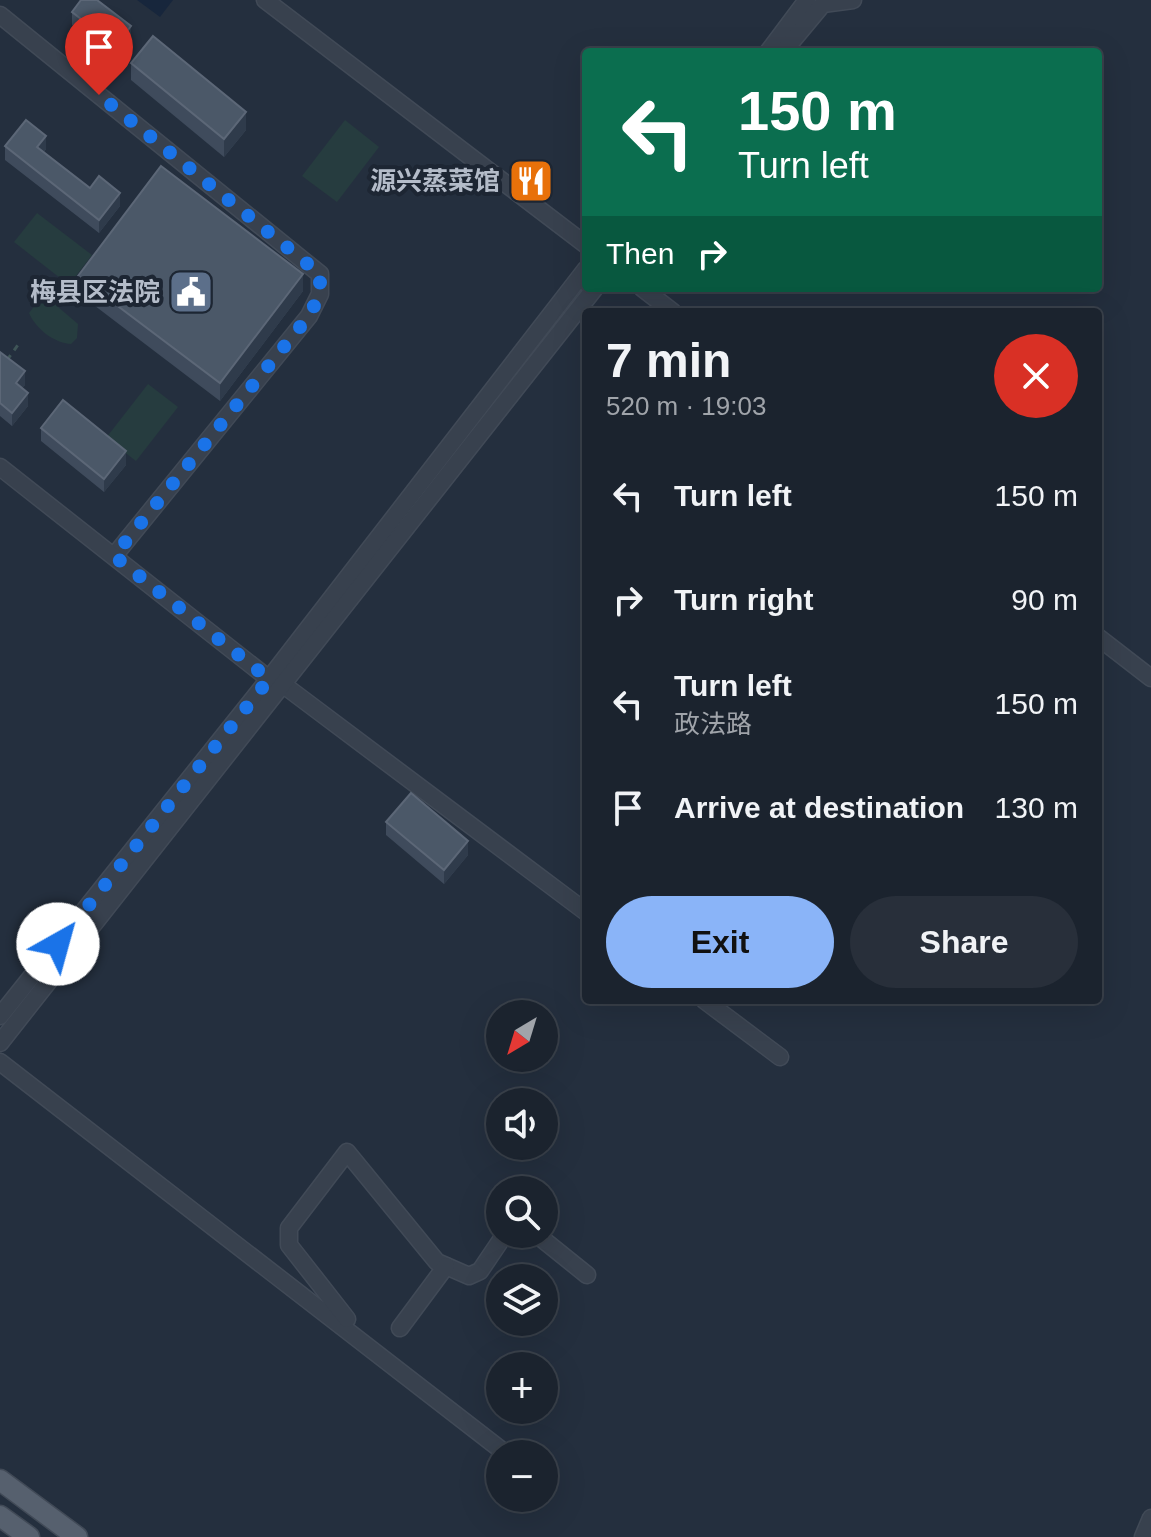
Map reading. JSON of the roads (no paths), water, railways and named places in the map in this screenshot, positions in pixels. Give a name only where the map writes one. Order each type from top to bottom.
[{"type":"main road","points":[[0,1480],[77,1537]]},
{"type":"main road","points":[[0,1516],[29,1537]]},
{"type":"street","points":[[265,0],[582,242]]},
{"type":"street","points":[[771,48],[807,0]]},
{"type":"street","points":[[786,48],[823,4],[853,0]]},
{"type":"street","points":[[0,15],[320,274],[320,294],[309,316],[114,556]]},
{"type":"street","points":[[0,1043],[582,274]]},
{"type":"street","points":[[0,1016],[592,292]]},
{"type":"street","points":[[647,292],[668,308]]},
{"type":"street","points":[[0,467],[275,681],[582,909]]},
{"type":"street","points":[[1102,640],[1151,678]]},
{"type":"street","points":[[709,1004],[780,1057]]},
{"type":"street","points":[[0,1062],[488,1440]]},
{"type":"street","points":[[347,1319],[289,1245],[289,1228],[347,1152],[437,1262],[469,1276],[480,1271],[496,1248]]},
{"type":"street","points":[[553,1248],[587,1275]]},
{"type":"street","points":[[400,1328],[446,1266]]},
{"type":"street","points":[[1143,1537],[1151,1518]]},
{"type":"water","points":[[137,0],[173,0],[160,17]]},
{"type":"place","name":"源兴蒸菜馆","points":[[531,181]]},
{"type":"place","name":"梅县区法院","points":[[191,292]]}]
